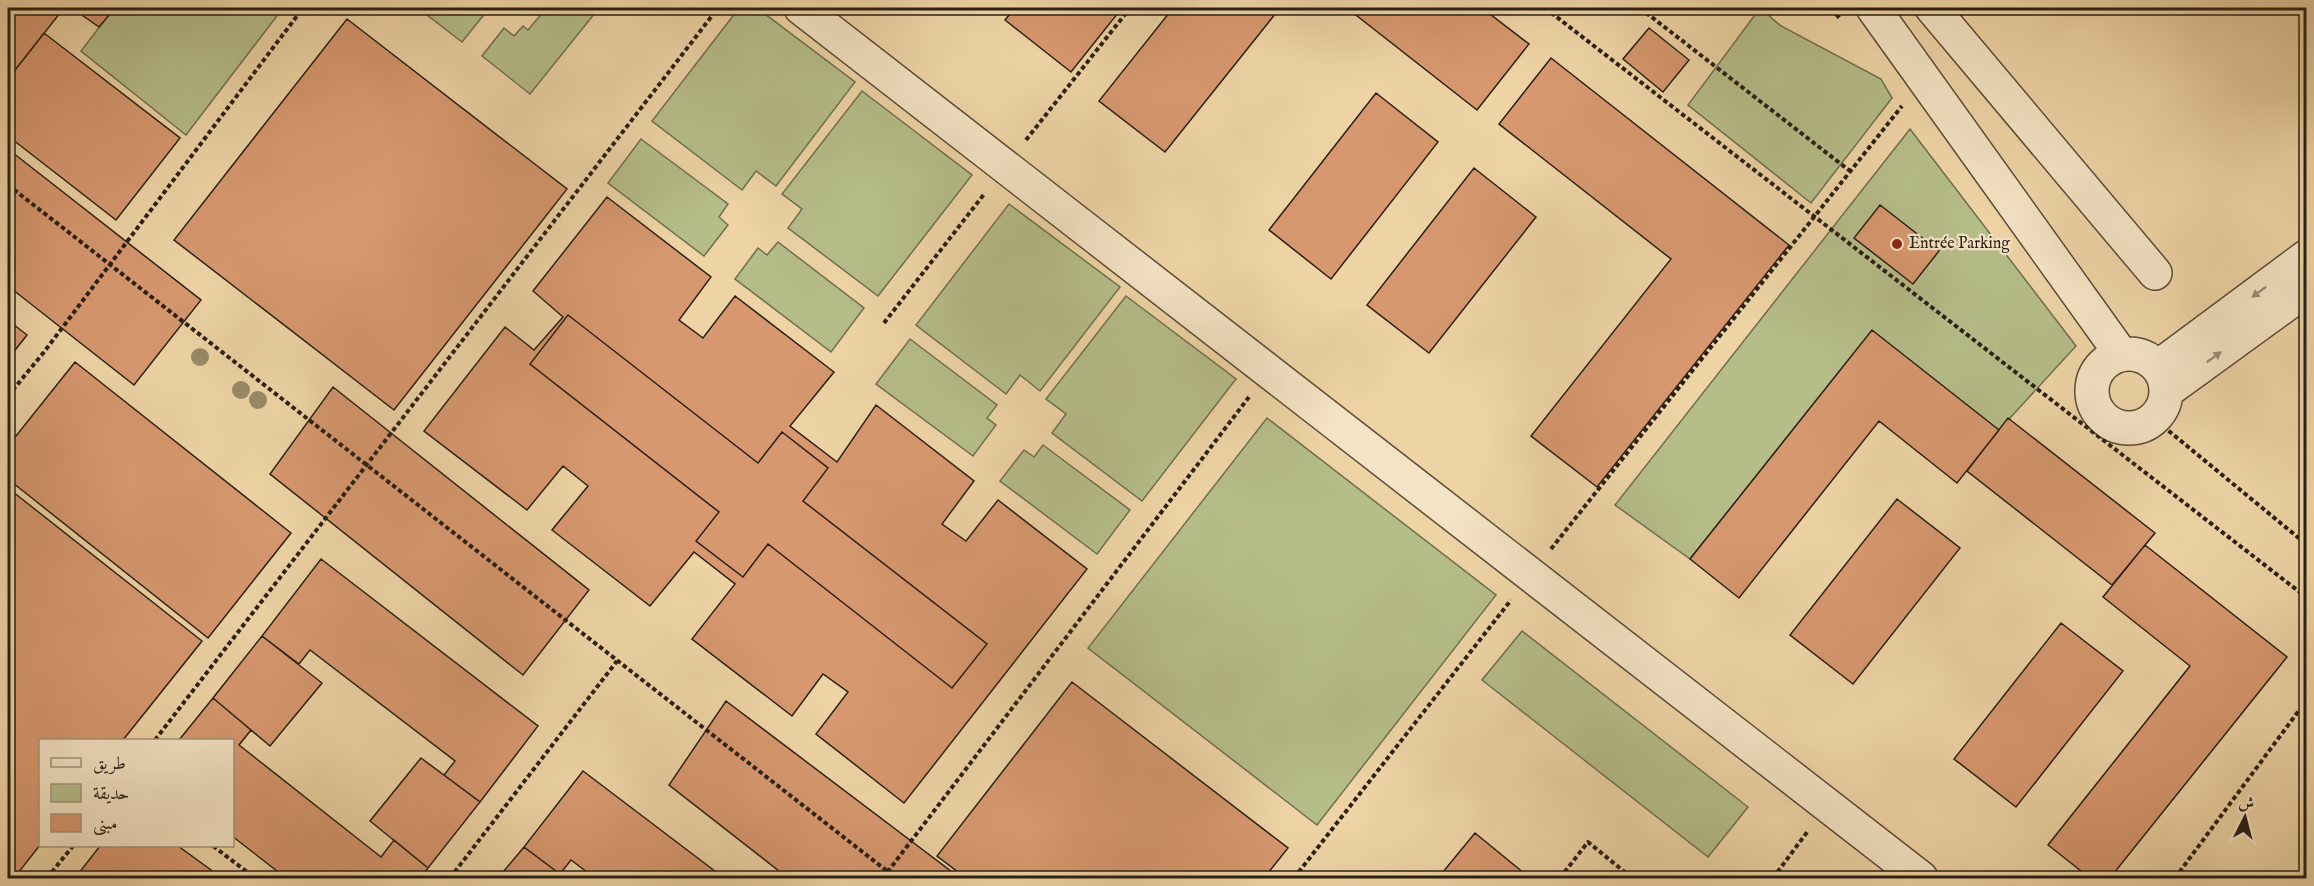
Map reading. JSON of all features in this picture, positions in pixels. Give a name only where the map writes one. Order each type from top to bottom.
[{"type":"street","points":[[801,8],[1270,370],[1922,879]]},
{"type":"street","points":[[1873,8],[2121,354]]},
{"type":"street","points":[[1932,8],[2155,273]]},
{"type":"street","points":[[2162,379],[2307,257]]},
{"type":"street","points":[[2162,379],[2307,290]]},
{"type":"street","points":[[2121,354],[2141,355],[2162,379],[2162,409],[2150,422],[2139,427],[2127,429],[2105,420],[2097,411],[2092,400],[2094,376],[2110,358],[2121,354]]},
{"type":"path","points":[[8,396],[44,352],[303,8]]},
{"type":"path","points":[[157,739],[718,8]]},
{"type":"path","points":[[1545,8],[2307,597]]},
{"type":"path","points":[[1641,8],[1850,171]]},
{"type":"path","points":[[1294,879],[1904,103]]},
{"type":"path","points":[[8,185],[896,879]]},
{"type":"path","points":[[883,879],[1270,370]]},
{"type":"path","points":[[2093,432],[2109,438],[2128,441],[2164,427],[2307,544]]},
{"type":"path","points":[[450,879],[616,661]]},
{"type":"path","points":[[2175,879],[2307,701]]},
{"type":"path","points":[[1773,879],[1828,805]]},
{"type":"path","points":[[1560,879],[1588,842],[1632,879]]},
{"type":"path","points":[[47,879],[72,847]]},
{"type":"path","points":[[214,847],[255,879]]},
{"type":"green space","points":[[114,8],[283,8],[186,135],[81,51]]},
{"type":"green space","points":[[418,8],[481,8],[486,12],[462,42]]},
{"type":"green space","points":[[541,8],[599,8],[530,94],[482,56],[504,28],[514,36],[523,26],[528,30],[544,11]]},
{"type":"green space","points":[[739,8],[757,8],[855,82],[776,186],[756,171],[742,190],[652,121]]},
{"type":"green space","points":[[1760,8],[1781,26],[1881,79],[1892,98],[1811,203],[1688,105]]},
{"type":"green space","points":[[862,91],[972,175],[878,296],[788,228],[802,209],[782,194]]},
{"type":"green space","points":[[1910,129],[2076,346],[1999,430],[1872,331],[1690,559],[1615,505]]},
{"type":"green space","points":[[641,139],[728,204],[719,217],[728,225],[704,256],[608,183]]},
{"type":"green space","points":[[1009,204],[1120,287],[1040,391],[1020,375],[1006,394],[916,325]]},
{"type":"green space","points":[[778,242],[864,308],[831,352],[735,279],[758,248],[767,255]]},
{"type":"green space","points":[[1126,296],[1236,379],[1142,501],[1052,433],[1066,414],[1046,399]]},
{"type":"green space","points":[[910,339],[997,405],[987,418],[996,425],[973,456],[876,384]]},
{"type":"green space","points":[[1267,418],[1496,595],[1317,825],[1088,648]]},
{"type":"green space","points":[[1043,445],[1130,510],[1097,554],[1000,481],[1024,450],[1034,457]]},
{"type":"green space","points":[[1522,631],[1748,807],[1708,857],[1482,680]]},
{"type":"building","points":[[8,8],[64,8],[8,79]]},
{"type":"building","points":[[72,8],[115,8],[99,27]]},
{"type":"building","points":[[1015,8],[1122,8],[1071,72],[1005,20]]},
{"type":"building","points":[[1173,8],[1280,8],[1165,152],[1099,101]]},
{"type":"building","points":[[1347,8],[1482,8],[1529,44],[1477,110]]},
{"type":"building","points":[[347,19],[567,189],[394,410],[174,240]]},
{"type":"building","points":[[1649,28],[1689,60],[1663,92],[1623,59]]},
{"type":"building","points":[[44,33],[180,138],[116,220],[8,136],[8,79]]},
{"type":"building","points":[[1551,58],[1789,245],[1597,487],[1531,436],[1671,259],[1499,124]]},
{"type":"building","points":[[1376,93],[1438,142],[1331,279],[1269,230]]},
{"type":"building","points":[[8,149],[201,300],[134,385],[8,286]]},
{"type":"building","points":[[1474,168],[1536,217],[1429,353],[1367,305]]},
{"type":"building","points":[[607,197],[711,277],[679,320],[703,338],[735,296],[834,372],[790,426],[837,462],[876,405],[974,481],[942,524],[966,541],[998,500],[1087,569],[904,803],[816,734],[848,692],[823,674],[792,716],[692,639],[735,584],[694,552],[650,606],[552,530],[588,486],[563,466],[527,510],[424,431],[505,327],[534,350],[563,317],[533,291]]},
{"type":"building","name":"Entrée Parking","points":[[1880,205],[1939,251],[1913,284],[1854,238]]},
{"type":"building","points":[[568,315],[758,463],[782,432],[828,468],[803,501],[987,644],[952,688],[768,544],[743,577],[696,541],[719,512],[530,364]]},
{"type":"building","points":[[8,320],[27,335],[8,359]]},
{"type":"building","points":[[1872,330],[1999,430],[1957,483],[1879,421],[1739,598],[1690,559]]},
{"type":"building","points":[[1872,330],[1999,430],[1957,483],[1879,421],[1739,598],[1690,559]]},
{"type":"building","points":[[75,362],[291,533],[208,638],[8,479],[8,446]]},
{"type":"building","points":[[333,387],[589,590],[523,675],[270,474]]},
{"type":"building","points":[[2008,418],[2155,533],[2112,585],[1967,471]]},
{"type":"building","points":[[8,488],[202,641],[124,739],[39,739],[39,846],[15,877],[8,871]]},
{"type":"building","points":[[1897,499],[1960,548],[1853,684],[1790,635]]},
{"type":"building","points":[[2145,545],[2287,657],[2110,878],[2090,878],[2048,845],[2190,666],[2103,597]]},
{"type":"building","points":[[2145,545],[2287,657],[2110,878],[2090,878],[2048,845],[2190,666],[2103,597]]},
{"type":"building","points":[[2145,545],[2287,657],[2110,878],[2090,878],[2048,845],[2190,666],[2103,597]]},
{"type":"building","points":[[321,559],[538,726],[480,802],[444,775],[455,761],[310,650],[299,664],[262,636]]},
{"type":"building","points":[[2061,623],[2123,671],[2016,807],[1954,759]]},
{"type":"building","points":[[262,636],[322,683],[270,746],[213,698]]},
{"type":"building","points":[[1072,682],[1288,848],[1264,878],[966,878],[937,856]]},
{"type":"building","points":[[213,698],[251,730],[239,745],[381,857],[394,840],[428,868],[420,878],[286,878],[234,838],[234,739],[180,739]]},
{"type":"building","points":[[726,701],[960,878],[788,878],[669,785]]},
{"type":"building","points":[[421,758],[480,802],[428,868],[370,821]]},
{"type":"building","points":[[583,771],[724,878],[595,878],[571,860],[560,874],[524,847]]},
{"type":"building","points":[[1475,833],[1530,878],[1438,878]]},
{"type":"building","points":[[99,847],[179,847],[222,878],[75,878]]},
{"type":"building","points":[[524,847],[560,874],[565,878],[498,878]]},
{"type":"place","name":"Entrée Parking","points":[[1897,244]]}]
